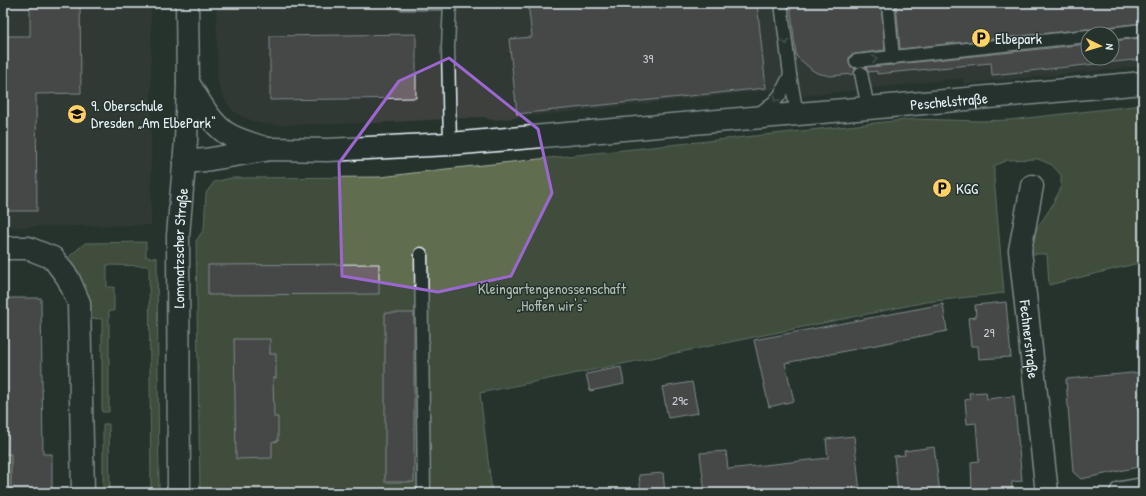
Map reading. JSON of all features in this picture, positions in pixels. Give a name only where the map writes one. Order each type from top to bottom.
[{"type":"street","name":"Lommatzscher Straße","points":[[179,493],[178,236],[188,83],[187,3]]},
{"type":"street","points":[[188,83],[205,110],[227,133],[244,142],[270,149]]},
{"type":"street","name":"Peschelstraße","points":[[270,149],[327,150],[450,144],[1143,83]]},
{"type":"street","points":[[184,162],[212,159],[270,149]]},
{"type":"street","name":"Fechnerstraße","points":[[1032,186],[1020,250],[1048,493]]},
{"type":"street","points":[[3,248],[28,248],[53,258],[68,278],[79,303],[83,493]]},
{"type":"street","points":[[1121,493],[1143,488]]},
{"type":"lane","points":[[402,3],[450,3],[448,47],[450,144]]},
{"type":"lane","points":[[781,3],[790,75],[797,114]]},
{"type":"lane","points":[[888,3],[893,58]]},
{"type":"lane","points":[[1120,33],[1143,30]]},
{"type":"lane","points":[[868,108],[859,67],[893,58],[1080,37]]},
{"type":"lane","points":[[754,118],[774,102],[780,95],[790,75]]},
{"type":"lane","points":[[421,254],[424,493]]},
{"type":"highlighted area","points":[[449,58],[538,129],[552,193],[511,276],[438,292],[342,276],[339,163],[399,81]]},
{"type":"shaded area","name":"9. Oberschule Dresden „Am ElbePark“","points":[[3,3],[151,3],[151,225],[3,227]]},
{"type":"shaded area","name":"Elbepark","points":[[216,3],[1143,3],[1143,66],[964,84],[963,78],[801,96],[800,87],[495,120],[484,117],[374,123],[283,125],[264,124],[241,116],[233,111],[222,94],[218,82]]},
{"type":"green space","name":"Kleingartengenossenschaft „Hoffen wir's“","points":[[1143,105],[1143,262],[1049,285],[1047,254],[1031,254],[1031,241],[1061,188],[1061,175],[1052,165],[1038,159],[1007,160],[994,166],[1004,293],[926,302],[480,393],[492,493],[200,493],[196,241],[204,229],[206,193],[214,182],[231,178],[381,177],[913,119],[981,121],[1009,120]]},
{"type":"green space","points":[[146,242],[146,257],[157,258],[159,493],[151,493],[149,266],[107,265],[107,287],[114,287],[114,311],[109,311],[109,412],[102,412],[102,319],[89,318],[64,261],[85,243]]},
{"type":"green space","points":[[3,327],[6,454],[11,454],[11,493],[3,493]]},
{"type":"green space","points":[[103,424],[109,424],[110,493],[103,493]]},
{"type":"building","points":[[30,3],[80,3],[81,93],[36,94],[37,211],[3,211],[3,36],[30,36]]},
{"type":"building","points":[[528,3],[757,3],[766,88],[517,114],[509,39],[532,37]]},
{"type":"building","points":[[790,3],[881,3],[885,50],[851,55],[849,62],[850,66],[855,68],[854,74],[830,76],[817,73],[796,56]]},
{"type":"building","points":[[896,3],[1143,3],[1143,23],[1116,26],[1080,26],[1080,30],[900,49]]},
{"type":"building","points":[[416,34],[416,98],[270,100],[270,36]]},
{"type":"building","points":[[1143,38],[1143,59],[1120,61],[1120,40]]},
{"type":"building","points":[[1080,45],[1080,66],[992,75],[991,63],[877,74],[877,71],[868,72],[866,67]]},
{"type":"building","points":[[379,264],[379,294],[208,295],[208,265]]},
{"type":"building","points":[[3,298],[41,298],[43,454],[52,454],[52,493],[11,493],[11,454],[6,454]]},
{"type":"building","points":[[1006,302],[1011,357],[979,359],[978,346],[971,346],[968,318],[976,317],[975,305]]},
{"type":"building","points":[[943,304],[947,331],[785,363],[794,401],[769,407],[754,340]]},
{"type":"building","points":[[385,313],[414,313],[414,482],[385,482]]},
{"type":"building","points":[[234,339],[270,339],[270,354],[276,354],[276,378],[273,378],[274,417],[278,417],[278,441],[272,442],[272,458],[236,459]]},
{"type":"building","points":[[621,367],[624,384],[590,391],[586,374]]},
{"type":"building","points":[[1143,372],[1143,405],[1137,406],[1143,433],[1143,466],[1081,479],[1073,472],[1066,379]]},
{"type":"building","points":[[692,382],[698,413],[668,418],[662,387]]},
{"type":"building","points":[[986,392],[987,399],[1014,396],[1022,481],[1012,482],[1012,493],[972,493],[971,462],[979,461],[976,423],[967,424],[965,400],[970,399],[969,393]]},
{"type":"building","points":[[854,436],[860,493],[705,493],[700,453],[726,451],[728,469],[828,458],[826,439]]},
{"type":"building","points":[[934,447],[940,493],[898,493],[894,456],[905,455],[904,451]]},
{"type":"building","points":[[663,473],[665,493],[641,493],[639,475]]},
{"type":"place","name":"Elbepark","points":[[981,38]]},
{"type":"place","name":"9. Oberschule Dresden „Am ElbePark“","points":[[77,114]]},
{"type":"place","name":"KGG","points":[[942,188]]}]
